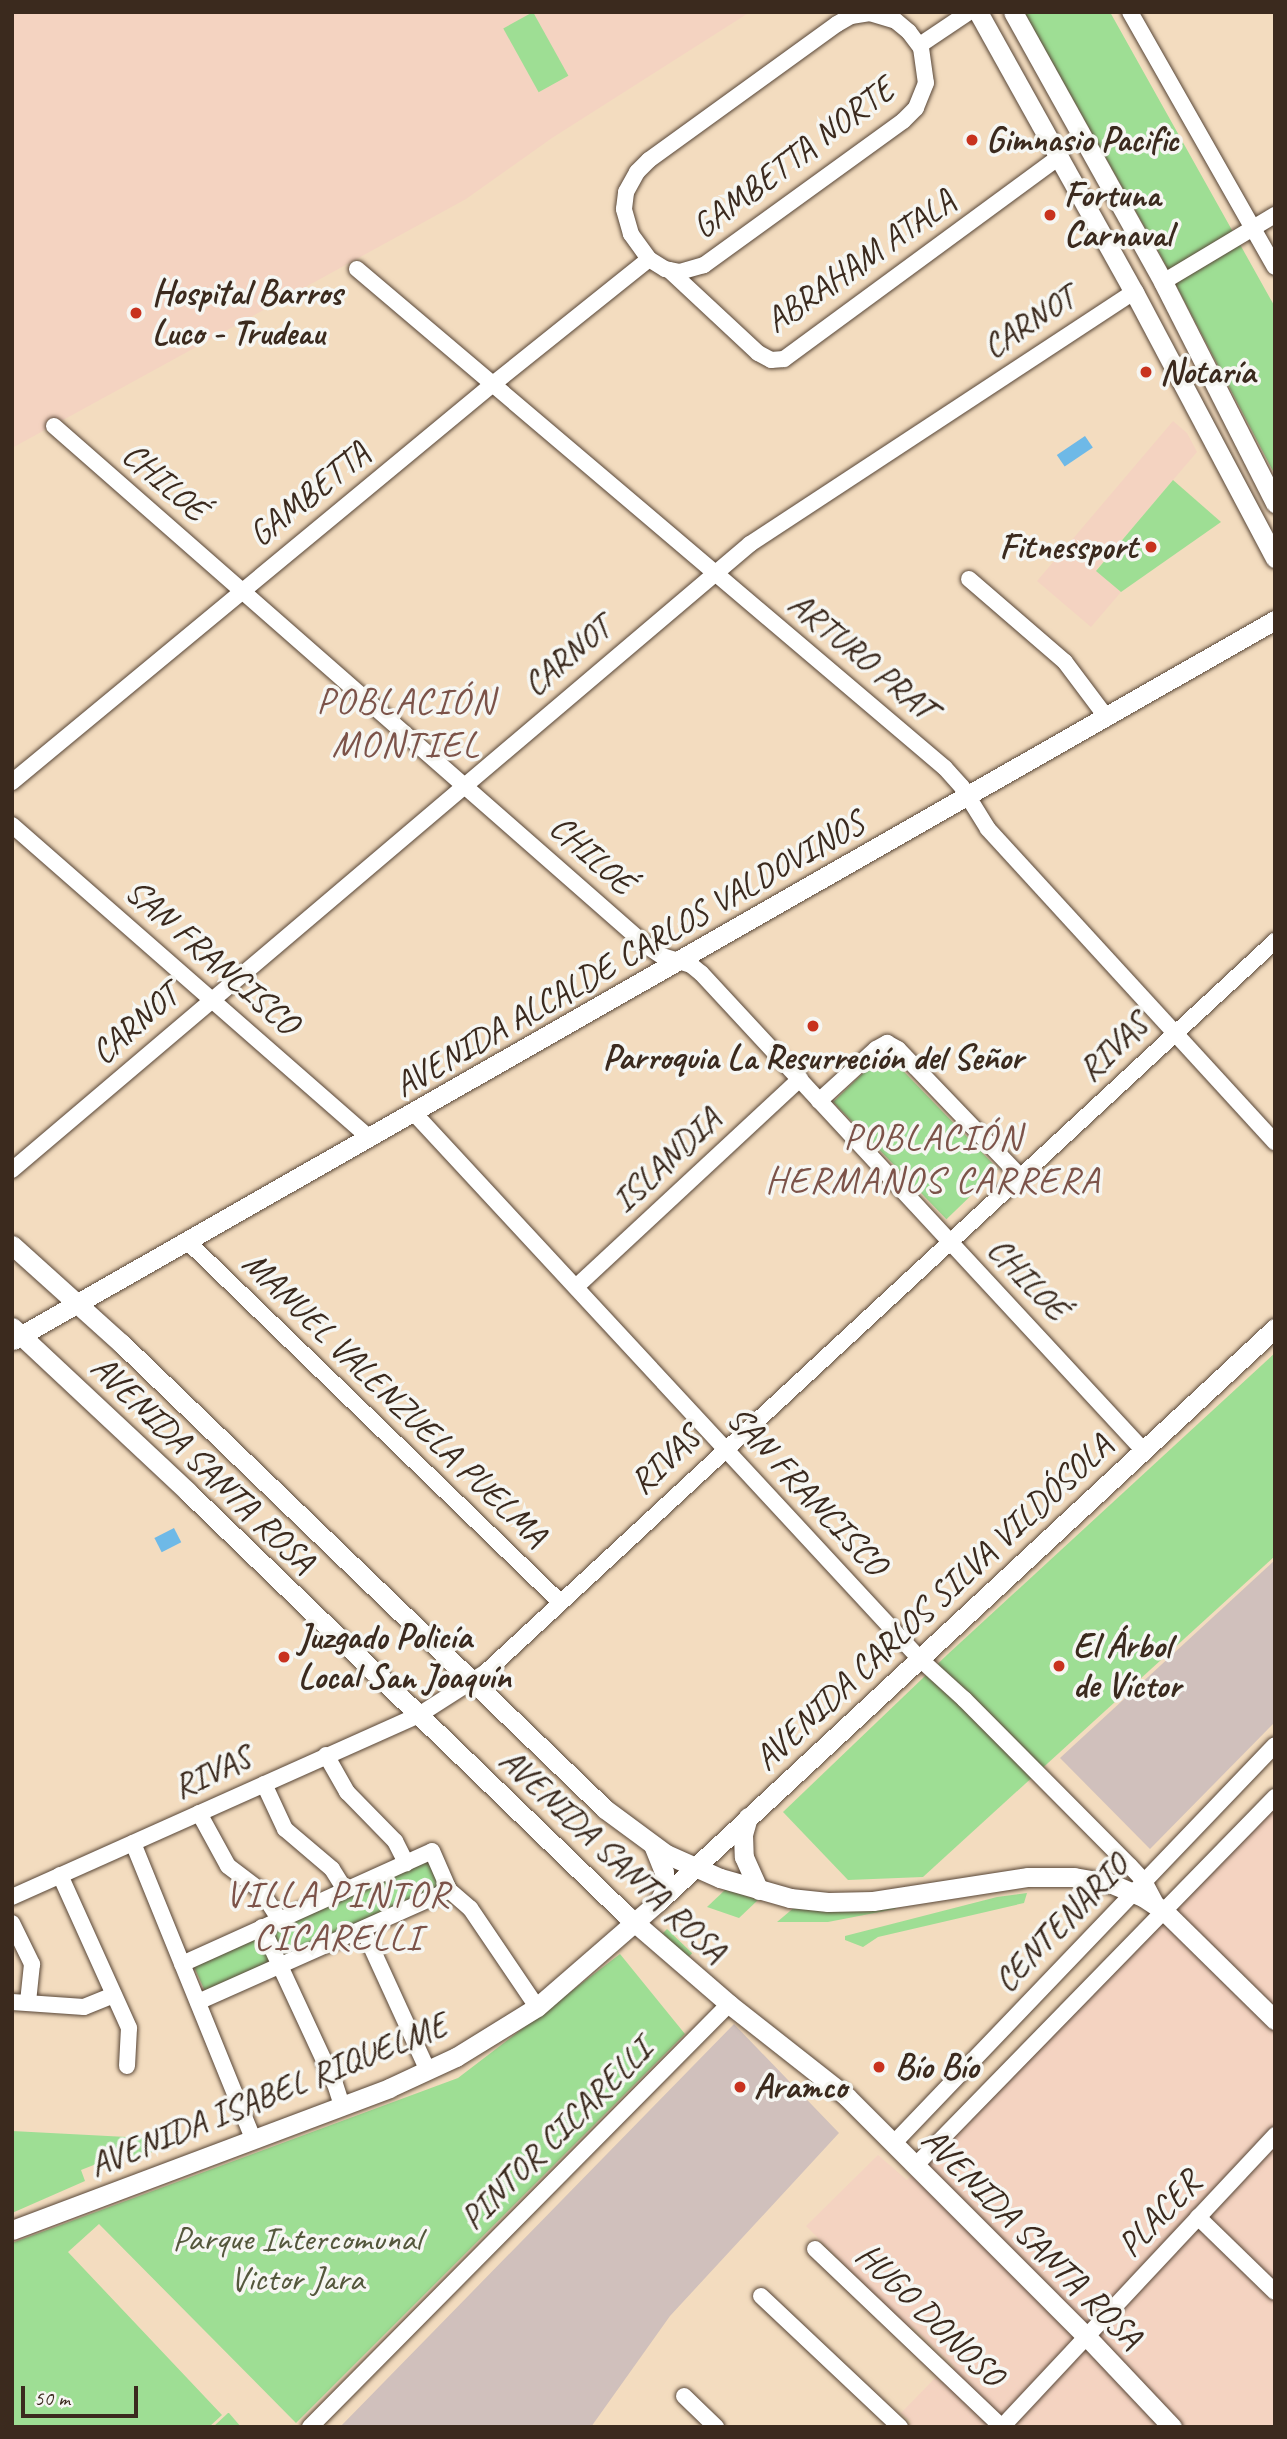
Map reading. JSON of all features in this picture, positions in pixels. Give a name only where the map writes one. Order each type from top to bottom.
[{"type":"main road","points":[[978,12],[1134,292],[1275,558]]},
{"type":"main road","points":[[1013,12],[1163,282],[1275,503]]},
{"type":"main road","name":"AVENIDA ALCALDE CARLOS VALDOVINOS","points":[[16,1334],[78,1304],[188,1242],[1275,620]]},
{"type":"main road","name":"AVENIDA SANTA ROSA","points":[[12,1245],[78,1304],[605,1809],[653,1845],[693,1868],[808,1901],[849,1903],[1052,1876],[1139,1887]]},
{"type":"main road","name":"AVENIDA CARLOS SILVA VILDÓSOLA","points":[[635,1923],[1275,1328]]},
{"type":"main road","name":"AVENIDA SANTA ROSA","points":[[16,1334],[635,1923],[729,2004],[839,2090],[1087,2336],[1172,2427]]},
{"type":"main road","points":[[748,1817],[743,1833],[744,1857],[760,1889]]},
{"type":"main road","points":[[653,1845],[664,1872],[664,1891],[658,1902]]},
{"type":"main road","name":"SAN FRANCISCO","points":[[1139,1887],[1275,2020]]},
{"type":"main road","name":"AVENIDA ISABEL RIQUELME","points":[[12,2230],[428,2071],[483,2042],[537,2007],[635,1923]]},
{"type":"street","points":[[649,259],[631,234],[624,209],[631,181],[649,160],[851,16],[884,15],[909,32],[920,45],[969,12]]},
{"type":"street","points":[[1130,12],[1275,267]]},
{"type":"street","name":"GAMBETTA NORTE","points":[[649,259],[669,270],[691,270],[711,261],[903,121],[920,102],[926,83],[926,62],[920,45]]},
{"type":"street","name":"ABRAHAM ATALA","points":[[669,270],[758,353],[771,359],[784,359],[1060,156]]},
{"type":"street","points":[[1163,282],[1275,215]]},
{"type":"street","name":"GAMBETTA","points":[[12,782],[493,384],[649,259]]},
{"type":"street","name":"ARTURO PRAT","points":[[357,269],[926,751],[954,778],[989,829],[1275,1142]]},
{"type":"street","name":"CARNOT","points":[[12,1170],[715,573],[774,527],[1134,292]]},
{"type":"street","name":"CHILOÉ","points":[[54,426],[654,951],[701,973],[1143,1450]]},
{"type":"street","points":[[969,579],[1065,662],[1107,718]]},
{"type":"street","name":"SAN FRANCISCO","points":[[12,825],[370,1138]]},
{"type":"street","name":"RIVAS","points":[[12,1897],[419,1715],[471,1682],[1275,940]]},
{"type":"street","points":[[820,1101],[876,1049],[887,1043],[898,1049],[1020,1177]]},
{"type":"street","name":"ISLANDIA","points":[[576,1287],[800,1079]]},
{"type":"street","name":"SAN FRANCISCO","points":[[414,1113],[919,1659],[964,1699],[1139,1887]]},
{"type":"street","name":"MANUEL VALENZUELA PUELMA","points":[[188,1242],[559,1601]]},
{"type":"street","name":"CENTENARIO","points":[[893,2144],[1275,1745]]},
{"type":"street","points":[[326,1755],[347,1792],[396,1841],[406,1863]]},
{"type":"street","points":[[264,1784],[285,1829],[332,1868],[345,1890]]},
{"type":"street","name":"CENTENARIO","points":[[916,2165],[1161,1909],[1275,1797]]},
{"type":"street","points":[[199,1812],[228,1866],[261,1891],[280,1920]]},
{"type":"street","points":[[133,1843],[253,2139]]},
{"type":"street","points":[[182,1964],[432,1851],[449,1890],[470,1908],[537,2007]]},
{"type":"street","points":[[60,1875],[129,2028],[127,2066]]},
{"type":"street","points":[[198,2002],[449,1890]]},
{"type":"street","points":[[12,1923],[32,1964],[20,2003],[84,2007],[114,1995]]},
{"type":"street","points":[[262,1927],[335,2084],[342,2106]]},
{"type":"street","points":[[363,1929],[428,2071]]},
{"type":"street","name":"PINTOR CICARELLI","points":[[310,2427],[729,2004]]},
{"type":"street","name":"PLACER","points":[[1002,2427],[1275,2135]]},
{"type":"street","points":[[1198,2217],[1275,2292]]},
{"type":"street","name":"HUGO DONOSO","points":[[815,2249],[1002,2427]]},
{"type":"street","points":[[761,2296],[900,2427]]},
{"type":"street","points":[[684,2396],[716,2427]]},
{"type":"shaded area","name":"Hospital Barros Luco - Trudeau","points":[[12,12],[750,12],[552,138],[466,199],[12,448]]},
{"type":"shaded area","points":[[1173,421],[1187,433],[1197,452],[1096,570],[1121,592],[1091,627],[1037,581]]},
{"type":"shaded area","points":[[1275,1560],[1275,1722],[1150,1849],[1060,1758]]},
{"type":"shaded area","points":[[1275,1806],[1275,2427],[907,2427],[911,2422],[901,2413],[936,2377],[941,2382],[955,2367],[912,2326],[909,2328],[806,2226],[878,2155],[907,2180]]},
{"type":"shaded area","points":[[734,2024],[839,2133],[670,2316],[591,2427],[340,2427]]},
{"type":"green space","points":[[533,12],[568,76],[539,92],[503,28]]},
{"type":"green space","points":[[1024,12],[1110,12],[1275,307],[1275,475],[1161,256]]},
{"type":"green space","name":"Fitnessport","points":[[1173,480],[1221,522],[1121,592],[1096,571]]},
{"type":"green space","points":[[885,1052],[998,1169],[946,1219],[833,1102]]},
{"type":"green space","points":[[1275,1353],[1275,1556],[923,1877],[848,1880],[783,1812],[948,1654]]},
{"type":"green space","points":[[430,1855],[445,1888],[206,1994],[192,1961]]},
{"type":"green space","points":[[726,1889],[758,1900],[739,1918],[707,1907]]},
{"type":"green space","points":[[1027,1893],[1024,1903],[878,1937],[863,1947],[845,1940],[845,1936],[997,1897]]},
{"type":"green space","points":[[901,1903],[895,1909],[828,1922],[777,1922],[796,1906]]},
{"type":"green space","points":[[667,1929],[692,1953],[688,1958],[663,1933]]},
{"type":"green space","name":"Parque Intercomunal Victor Jara","points":[[620,1954],[685,2034],[296,2423],[99,2224],[68,2252],[222,2415],[209,2427],[12,2427],[12,2243],[458,2078]]},
{"type":"green space","name":"Parque Intercomunal Victor Jara","points":[[12,2131],[146,2138],[152,2152],[128,2162],[124,2153],[81,2170],[85,2181],[12,2213]]},
{"type":"green space","points":[[228,2413],[241,2427],[213,2427]]},
{"type":"water","points":[[1085,436],[1093,448],[1065,467],[1057,455]]},
{"type":"water","points":[[174,1528],[181,1542],[162,1552],[154,1538]]},
{"type":"place","name":"Gimnasio Pacific","points":[[972,140]]},
{"type":"place","name":"Fortuna Carnaval","points":[[1050,215]]},
{"type":"place","name":"Hospital Barros Luco - Trudeau","points":[[136,313]]},
{"type":"place","name":"Notaría","points":[[1146,372]]},
{"type":"place","name":"Fitnessport","points":[[1151,547]]},
{"type":"place","name":"Parroquia La Resurreción del Señor","points":[[813,1026]]},
{"type":"place","name":"Juzgado Policía Local San Joaquín","points":[[284,1657]]},
{"type":"place","name":"El Árbol de Víctor","points":[[1059,1666]]},
{"type":"place","name":"Bío Bío","points":[[879,2067]]},
{"type":"place","name":"Aramco","points":[[740,2087]]},
{"type":"district","name":"POBLACIÓN MONTIEL","points":[[406,724]]},
{"type":"district","name":"POBLACIÓN HERMANOS CARRERA","points":[[933,1160]]},
{"type":"district","name":"VILLA PINTOR CICARELLI","points":[[338,1916]]}]
